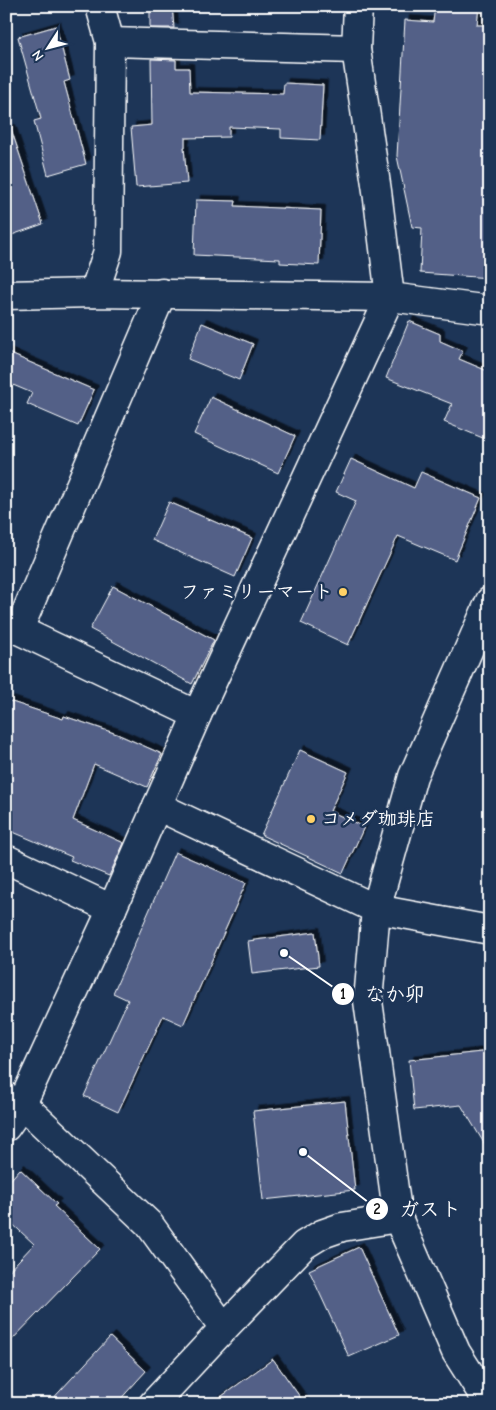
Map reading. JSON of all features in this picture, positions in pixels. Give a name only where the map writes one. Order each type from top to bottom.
[{"type":"street","points":[[94,293],[108,251],[110,42],[100,6]]},
{"type":"street","points":[[6,1127],[14,1100],[112,909],[197,715],[390,297],[377,191],[356,49],[358,6]]},
{"type":"street","points":[[110,42],[356,49]]},
{"type":"street","points":[[6,295],[94,293],[390,297],[490,310]]},
{"type":"street","points":[[162,294],[13,626],[197,715]]},
{"type":"street","points":[[489,1404],[456,1352],[398,1218],[368,1001],[376,909],[413,776],[490,601]]},
{"type":"street","points":[[156,806],[376,909],[490,930]]},
{"type":"street","points":[[6,859],[112,909]]},
{"type":"street","points":[[14,1100],[149,1224],[224,1328]]},
{"type":"street","points":[[153,1404],[304,1245],[322,1234],[342,1227],[398,1218]]},
{"type":"building","points":[[150,6],[172,6],[174,28],[150,28]]},
{"type":"building","points":[[435,6],[479,6],[477,25],[490,25],[490,278],[420,273],[422,228],[412,227],[397,156],[405,20],[433,22]]},
{"type":"building","points":[[56,26],[70,80],[64,82],[86,164],[48,175],[34,121],[41,119],[18,37]]},
{"type":"building","points":[[151,59],[176,60],[176,68],[189,68],[190,92],[283,94],[284,83],[323,85],[320,140],[281,138],[281,129],[229,127],[229,137],[185,138],[187,183],[136,187],[131,127],[152,125]]},
{"type":"building","points":[[11,129],[43,224],[6,237],[6,130]]},
{"type":"building","points":[[196,200],[236,201],[235,206],[321,210],[319,265],[280,263],[280,259],[194,255]]},
{"type":"building","points":[[409,321],[440,334],[440,341],[463,351],[459,359],[490,372],[490,441],[444,422],[452,404],[386,378]]},
{"type":"building","points":[[202,323],[253,344],[239,380],[188,359]]},
{"type":"building","points":[[6,352],[94,390],[78,426],[27,404],[32,393],[6,382]]},
{"type":"building","points":[[211,397],[295,436],[278,473],[194,434]]},
{"type":"building","points":[[351,459],[414,488],[421,472],[481,498],[455,560],[398,536],[348,645],[301,623],[356,501],[336,492]]},
{"type":"building","points":[[169,502],[252,538],[235,577],[152,540]]},
{"type":"building","points":[[113,586],[214,640],[192,684],[90,629]]},
{"type":"building","points":[[6,700],[63,719],[64,716],[117,734],[162,754],[147,787],[94,764],[73,820],[124,843],[109,876],[70,860],[72,857],[6,829]]},
{"type":"building","points":[[300,750],[348,772],[330,811],[364,827],[343,873],[261,835]]},
{"type":"building","points":[[175,852],[246,883],[183,1025],[163,1016],[118,1112],[84,1096],[128,1000],[113,993]]},
{"type":"building","points":[[315,932],[319,966],[252,974],[248,941]]},
{"type":"building","points":[[490,1051],[490,1153],[461,1105],[414,1110],[409,1060]]},
{"type":"building","points":[[345,1101],[355,1190],[263,1200],[253,1111]]},
{"type":"building","points":[[20,1169],[57,1204],[54,1206],[100,1249],[6,1346],[6,1274],[34,1244],[6,1218],[6,1185]]},
{"type":"building","points":[[359,1247],[399,1335],[349,1357],[309,1270]]},
{"type":"building","points":[[110,1337],[146,1371],[116,1404],[48,1404]]},
{"type":"building","points":[[273,1359],[305,1404],[211,1404]]},
{"type":"place","name":"ファミリーマート","points":[[343,592]]},
{"type":"place","name":"コメダ珈琲店","points":[[311,819]]},
{"type":"place","name":"なか卯","points":[[284,953]]},
{"type":"place","name":"ガスト","points":[[303,1152]]}]
